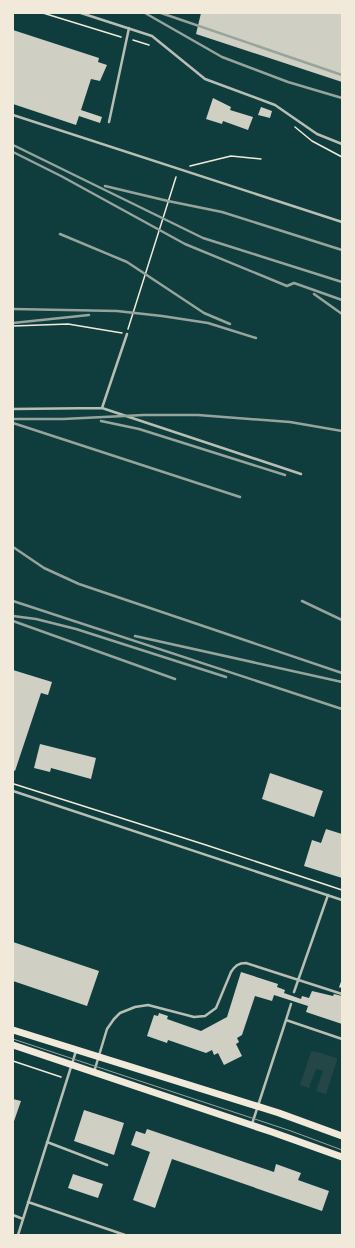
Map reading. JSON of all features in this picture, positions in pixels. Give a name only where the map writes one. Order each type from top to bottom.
[{"type":"main road","points":[[13,1030],[257,1107],[342,1136]]},
{"type":"main road","points":[[13,1045],[342,1157]]},
{"type":"lane","points":[[81,13],[152,36],[183,62],[212,83],[275,105],[317,134],[342,144]]},
{"type":"lane","points":[[109,122],[129,28]]},
{"type":"lane","points":[[13,115],[342,222]]},
{"type":"lane","points":[[102,408],[127,334]]},
{"type":"lane","points":[[13,408],[102,408],[301,474]]},
{"type":"lane","points":[[13,791],[342,900]]},
{"type":"lane","points":[[294,992],[328,895]]},
{"type":"lane","points":[[94,1073],[109,1024],[120,1014],[148,1005],[200,1018],[211,1013],[216,1008],[234,967],[240,963],[246,963],[342,994]]},
{"type":"lane","points":[[251,1125],[291,1004]]},
{"type":"lane","points":[[286,1020],[342,1039]]},
{"type":"lane","points":[[18,1235],[76,1051]]},
{"type":"lane","points":[[47,1142],[107,1165]]},
{"type":"lane","points":[[28,1202],[125,1235]]},
{"type":"lane","points":[[13,1215],[23,1219]]},
{"type":"path","points":[[43,13],[149,45]]},
{"type":"path","points":[[190,166],[231,156],[261,159]]},
{"type":"path","points":[[13,326],[68,324],[127,334],[176,177]]},
{"type":"path","points":[[14,784],[342,890]]},
{"type":"path","points":[[13,1061],[67,1078]]},
{"type":"shaded area","points":[[314,1051],[337,1058],[326,1094],[316,1091],[323,1071],[316,1069],[309,1088],[300,1085],[311,1052]]},
{"type":"building","points":[[201,13],[342,13],[342,82],[196,34]]},
{"type":"building","points":[[13,30],[99,58],[98,62],[107,65],[100,81],[91,79],[81,110],[102,117],[100,123],[79,116],[76,125],[13,104]]},
{"type":"building","points":[[213,98],[231,107],[230,110],[253,117],[248,130],[223,121],[222,124],[206,119]]},
{"type":"building","points":[[261,107],[272,111],[270,118],[258,115]]},
{"type":"building","points":[[13,670],[52,682],[48,695],[41,693],[15,771],[13,770]]},
{"type":"building","points":[[40,744],[96,758],[91,779],[51,768],[50,772],[34,768]]},
{"type":"building","points":[[270,773],[323,791],[314,817],[262,799]]},
{"type":"building","points":[[326,829],[342,834],[342,878],[304,866],[312,840],[321,843]]},
{"type":"building","points":[[13,942],[99,971],[87,1006],[13,981]]},
{"type":"building","points":[[241,972],[278,984],[277,987],[285,990],[284,993],[301,999],[302,996],[309,998],[312,991],[333,996],[334,994],[342,996],[342,1024],[306,1012],[308,1006],[274,995],[272,1001],[255,996],[242,1035],[237,1038],[239,1042],[236,1044],[242,1056],[224,1065],[218,1053],[214,1055],[212,1050],[206,1053],[168,1040],[167,1043],[147,1036],[154,1015],[158,1016],[159,1013],[168,1016],[167,1019],[201,1031],[227,1017]]},
{"type":"building","points":[[13,1099],[21,1101],[13,1124]]},
{"type":"building","points":[[84,1110],[124,1123],[114,1155],[74,1141]]},
{"type":"building","points":[[147,1129],[274,1172],[276,1164],[301,1173],[298,1180],[329,1191],[322,1211],[172,1159],[155,1208],[133,1200],[150,1152],[131,1145],[136,1131],[145,1134]]},
{"type":"building","points":[[73,1174],[103,1184],[98,1198],[68,1188]]},
{"type":"tram line","points":[[13,1039],[291,1131],[342,1150]]},
{"type":"railway","points":[[145,13],[222,57],[288,82],[342,98]]},
{"type":"railway","points":[[161,13],[342,75]]},
{"type":"railway","points":[[13,145],[203,238],[342,282]]},
{"type":"railway","points":[[13,152],[61,176],[185,244],[287,286],[294,283],[342,300]]},
{"type":"railway","points":[[105,186],[222,212],[342,250]]},
{"type":"railway","points":[[60,234],[127,262],[204,313],[230,324]]},
{"type":"railway","points":[[314,294],[342,314]]},
{"type":"railway","points":[[13,309],[117,311],[162,316],[208,323],[256,338]]},
{"type":"railway","points":[[13,323],[89,315]]},
{"type":"railway","points":[[13,419],[198,415],[290,422],[342,431]]},
{"type":"railway","points":[[101,421],[139,429],[285,475]]},
{"type":"railway","points":[[13,423],[240,497]]},
{"type":"railway","points":[[13,547],[44,568],[79,584],[342,673]]},
{"type":"railway","points":[[13,601],[342,709]]},
{"type":"railway","points":[[302,601],[342,620]]},
{"type":"railway","points":[[13,616],[36,619],[76,629],[226,677]]},
{"type":"railway","points":[[13,621],[175,679]]},
{"type":"railway","points":[[135,636],[342,682]]}]
